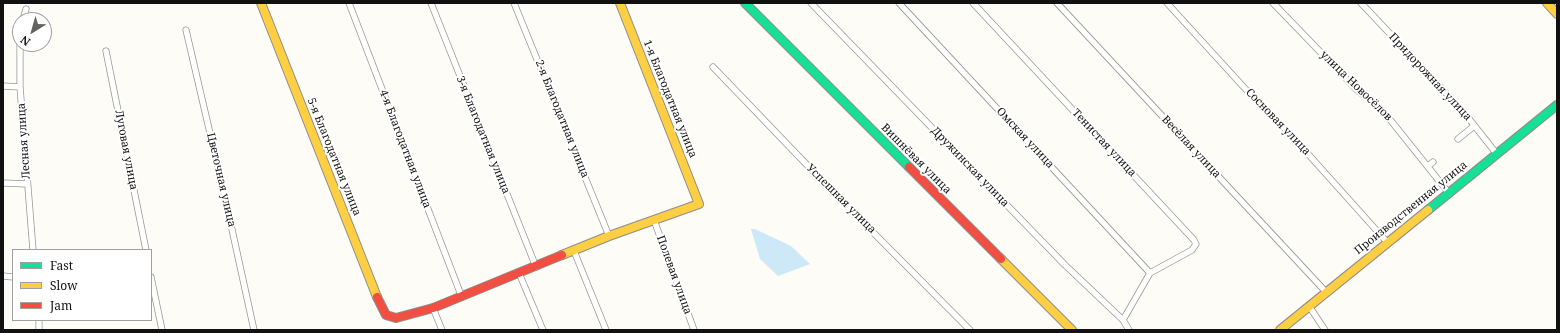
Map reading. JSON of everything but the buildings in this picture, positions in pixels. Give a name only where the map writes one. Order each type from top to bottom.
[{"type":"street","name":"5-я Благодатная улица","points":[[261,3],[382,309],[390,317],[396,318],[433,308]]},
{"type":"street","name":"4-я Благодатная улица","points":[[349,3],[461,296]]},
{"type":"street","name":"3-я Благодатная улица","points":[[431,3],[536,267]]},
{"type":"street","name":"2-я Благодатная улица","points":[[514,3],[609,236]]},
{"type":"street","name":"1-я Благодатная улица","points":[[620,3],[699,204],[654,220]]},
{"type":"street","name":"Вишнёвая улица","points":[[745,3],[1072,330]]},
{"type":"street","name":"Дружинская улица","points":[[811,3],[1065,265],[1123,320],[1129,330]]},
{"type":"street","name":"Омская улица","points":[[899,3],[1150,273]]},
{"type":"street","name":"Тенистая улица","points":[[973,3],[1194,240],[1196,244],[1192,250],[1150,273]]},
{"type":"street","name":"Весёлая улица","points":[[1057,3],[1326,292]]},
{"type":"street","name":"Сосновая улица","points":[[1167,3],[1250,94],[1291,135],[1387,242]]},
{"type":"street","name":"улица Новосёлов","points":[[1273,3],[1358,90],[1374,102],[1448,192]]},
{"type":"street","name":"Придорожная улица","points":[[1361,3],[1474,126],[1496,153]]},
{"type":"street","points":[[1547,3],[1557,14]]},
{"type":"street","name":"Цветочная улица","points":[[186,30],[254,330]]},
{"type":"street","name":"Луговая улица","points":[[106,51],[146,249]]},
{"type":"street","name":"Лесная улица","points":[[20,52],[20,87],[27,184],[34,249]]},
{"type":"street","name":"Успешная улица","points":[[713,67],[833,192],[970,330]]},
{"type":"street","points":[[3,86],[20,87]]},
{"type":"street","name":"Производственная улица","points":[[1280,330],[1496,153],[1557,105]]},
{"type":"street","points":[[1458,139],[1474,126]]},
{"type":"street","points":[[1428,166],[1433,162]]},
{"type":"street","points":[[3,183],[27,184]]},
{"type":"street","points":[[442,330],[433,308],[609,236],[654,220]]},
{"type":"street","name":"Полевая улица","points":[[654,220],[694,330]]},
{"type":"street","points":[[574,251],[606,330]]},
{"type":"street","points":[[520,273],[543,330]]},
{"type":"street","points":[[1123,320],[1150,273]]},
{"type":"street","points":[[152,282],[162,330]]},
{"type":"street","points":[[1309,306],[1325,330]]},
{"type":"water","points":[[751,229],[755,229],[791,246],[810,264],[778,276],[760,259]]},
{"type":"traffic: fast","points":[[745,3],[909,167]]},
{"type":"traffic: fast","points":[[1428,210],[1557,105]]},
{"type":"traffic: slow","points":[[261,3],[377,297]]},
{"type":"traffic: slow","points":[[562,255],[609,236],[699,204],[620,3]]},
{"type":"traffic: slow","points":[[1547,3],[1557,14]]},
{"type":"traffic: slow","points":[[1280,330],[1428,210]]},
{"type":"traffic: slow","points":[[1001,259],[1072,330]]},
{"type":"traffic: jam","points":[[909,167],[1001,259]]},
{"type":"traffic: jam","points":[[377,297],[386,315],[396,318],[433,308],[562,255]]}]
